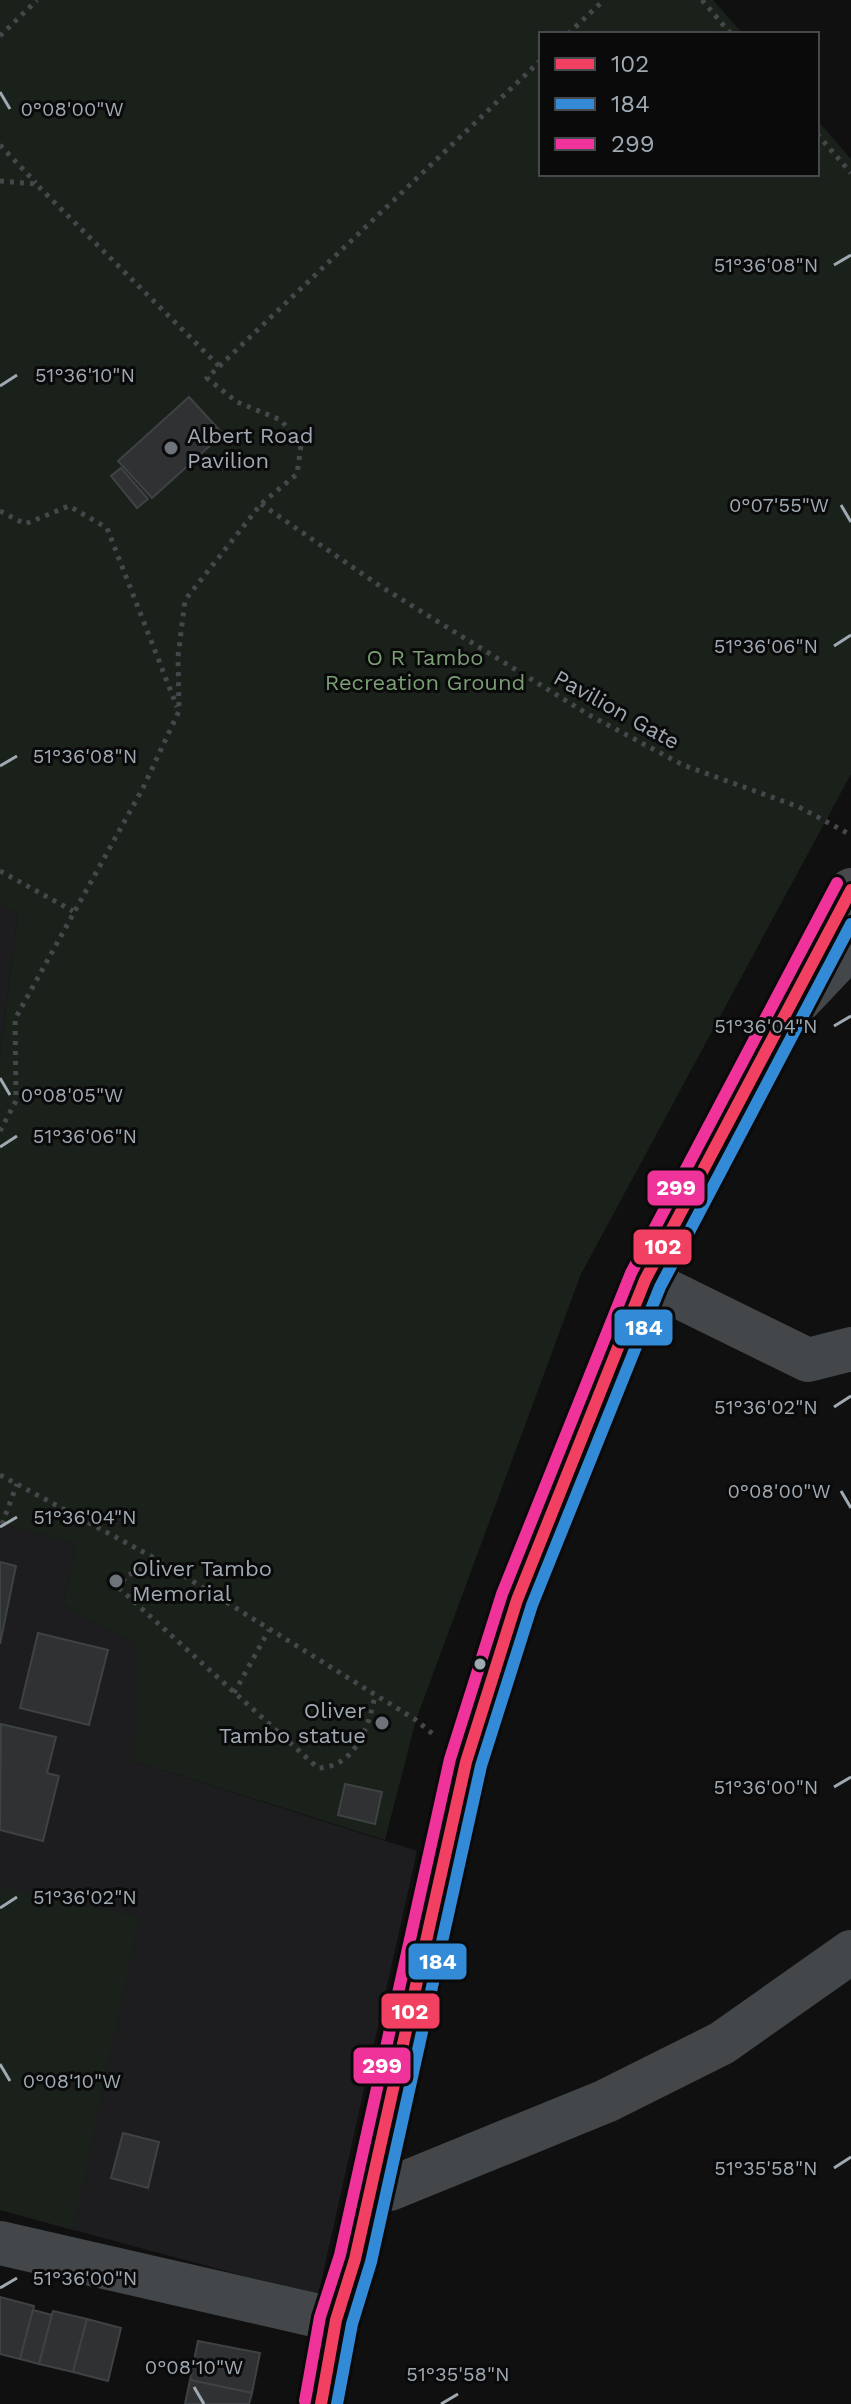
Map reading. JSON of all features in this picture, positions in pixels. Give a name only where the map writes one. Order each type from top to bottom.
[{"type":"main road","points":[[321,2404],[336,2320],[355,2259],[466,1762],[517,1600],[645,1280],[778,1023],[851,890]]},
{"type":"street","points":[[778,1023],[851,946]]},
{"type":"street","points":[[645,1280],[808,1360],[851,1349]]},
{"type":"street","points":[[370,2188],[390,2189],[606,2101],[722,2043],[851,1952]]},
{"type":"street","points":[[0,2243],[336,2320]]},
{"type":"path","points":[[0,36],[37,0]]},
{"type":"path","points":[[570,32],[604,0]]},
{"type":"path","points":[[702,0],[729,32]]},
{"type":"path","points":[[0,1131],[16,1101],[15,1019],[143,788],[179,711],[178,657],[185,600],[261,504],[297,474],[301,445],[281,420],[237,402],[207,378],[539,62]]},
{"type":"path","points":[[819,136],[851,173]]},
{"type":"path","points":[[0,145],[220,367]]},
{"type":"path","points":[[0,181],[36,184]]},
{"type":"path","name":"Pavilion Gate","points":[[261,504],[380,586],[591,716],[683,765],[799,807],[851,835]]},
{"type":"path","points":[[0,511],[25,524],[69,506],[107,528],[179,711]]},
{"type":"path","points":[[0,871],[73,911]]},
{"type":"path","points":[[0,1475],[160,1561],[416,1720],[466,1762]]},
{"type":"path","points":[[2,1524],[17,1484]]},
{"type":"path","points":[[160,1561],[126,1576],[120,1589],[318,1768],[333,1768],[354,1751],[371,1717],[375,1695]]},
{"type":"path","points":[[234,1693],[269,1630]]},
{"type":"shaded area","points":[[0,905],[18,915],[0,1055]]},
{"type":"shaded area","points":[[0,1523],[78,1544],[63,1605],[138,1645],[134,1761],[417,1851],[318,2296],[0,2210]]},
{"type":"green space","name":"O R Tambo Recreation Ground","points":[[0,0],[713,0],[741,32],[539,32],[539,176],[819,176],[819,122],[851,159],[851,774],[581,1274],[416,1720],[385,1840],[134,1761],[137,1645],[63,1605],[77,1544],[0,1523],[0,1055],[18,915],[0,905]]},
{"type":"green space","points":[[0,1887],[139,1917],[73,2230],[0,2210]]},
{"type":"building","name":"Albert Road Pavilion","points":[[189,397],[223,434],[152,498],[118,461]]},
{"type":"building","points":[[121,468],[148,499],[137,508],[111,476]]},
{"type":"building","points":[[0,1562],[16,1566],[0,1644]]},
{"type":"building","points":[[38,1633],[108,1650],[89,1725],[20,1708]]},
{"type":"building","points":[[1,1724],[56,1737],[47,1773],[59,1776],[43,1841],[0,1830]]},
{"type":"building","points":[[345,1784],[382,1792],[375,1824],[338,1815]]},
{"type":"building","points":[[123,2133],[159,2142],[148,2188],[111,2178]]},
{"type":"building","points":[[0,2297],[34,2306],[20,2359],[0,2354]]},
{"type":"building","points":[[33,2310],[52,2315],[39,2364],[20,2359]]},
{"type":"building","points":[[53,2311],[87,2319],[73,2372],[39,2364]]},
{"type":"building","points":[[87,2319],[121,2328],[108,2381],[73,2372]]},
{"type":"building","points":[[198,2341],[260,2353],[252,2393],[190,2380]]},
{"type":"building","points":[[190,2380],[252,2393],[249,2404],[185,2404]]},
{"type":"transit line","name":"299","points":[[305,2401],[320,2317],[340,2255],[450,1759],[502,1594],[631,1273],[837,883]]},
{"type":"transit line","name":"102","points":[[321,2404],[336,2320],[355,2259],[466,1762],[517,1600],[645,1280],[851,890]]},
{"type":"transit line","name":"184","points":[[337,2404],[352,2324],[371,2262],[481,1766],[532,1605],[660,1287],[851,924]]},
{"type":"place","name":"Albert Road Pavilion","points":[[171,448]]},
{"type":"place","name":"Oliver Tambo Memorial","points":[[116,1581]]},
{"type":"place","name":"Oliver Tambo statue","points":[[382,1723]]}]
